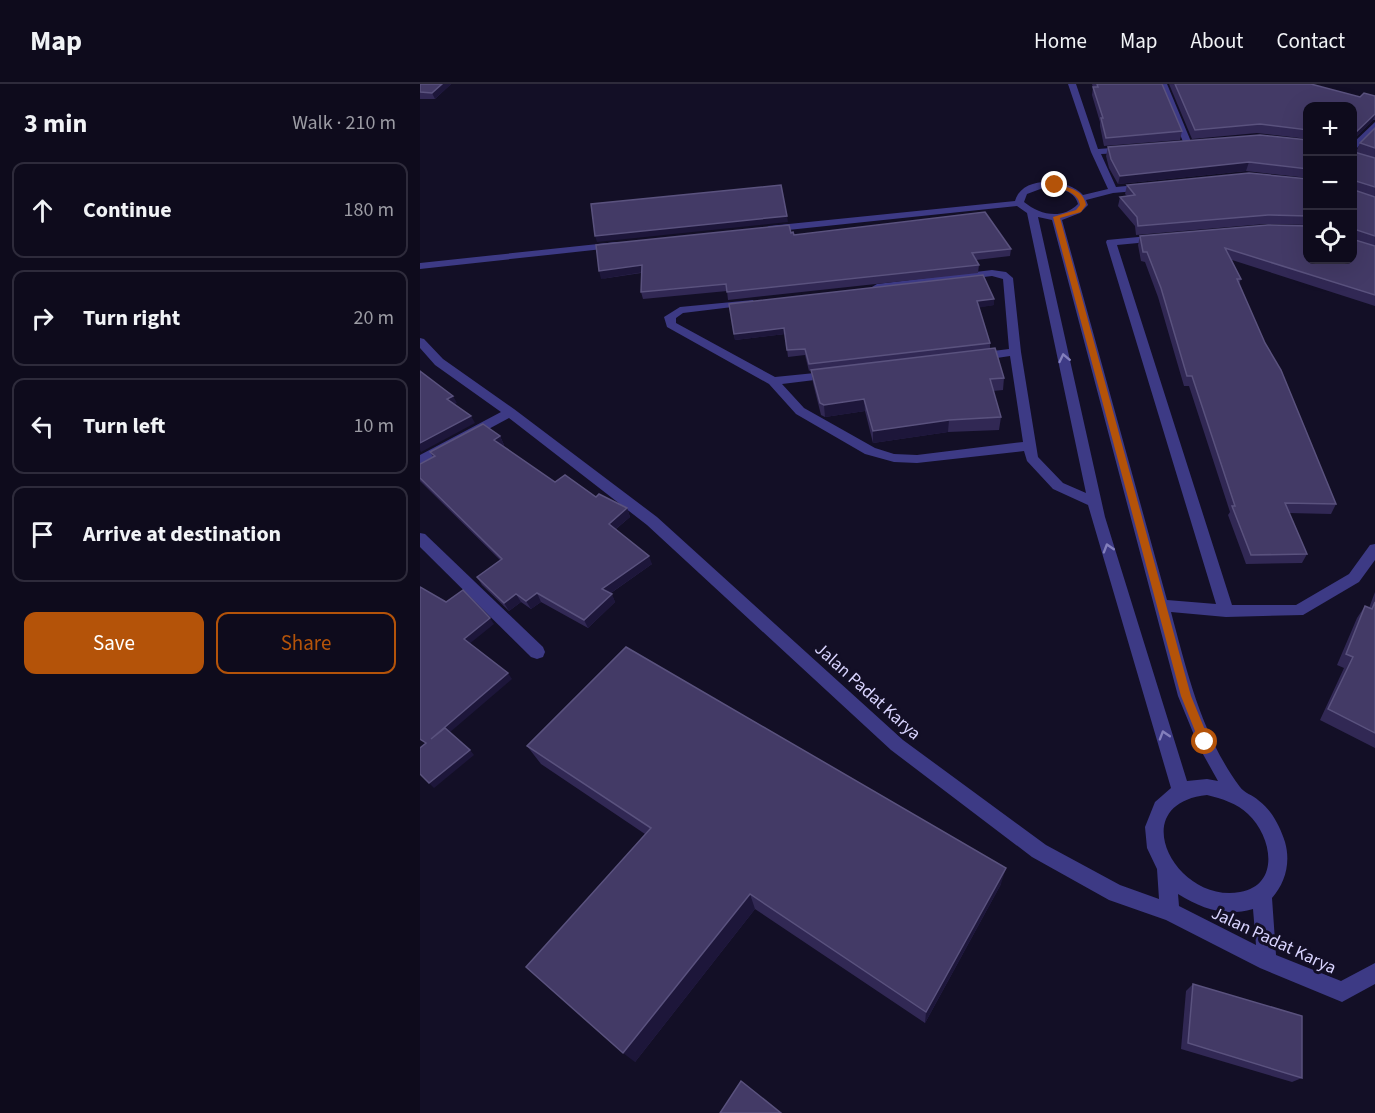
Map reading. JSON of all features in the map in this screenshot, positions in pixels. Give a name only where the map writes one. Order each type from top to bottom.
[{"type":"street","points":[[1072,84],[1095,152],[1113,190]]},
{"type":"street","points":[[1163,84],[1188,144]]},
{"type":"street","points":[[1357,145],[1375,125]]},
{"type":"street","points":[[1176,145],[1200,143]]},
{"type":"street","points":[[1095,152],[1130,149]]},
{"type":"street","points":[[1357,157],[1364,159]]},
{"type":"street","points":[[1019,203],[1019,197],[1024,191],[1043,185],[1067,188],[1082,198],[1113,190],[1157,185]]},
{"type":"street","points":[[753,231],[1019,203],[1032,213],[1056,217],[1078,211],[1083,205],[1082,198]]},
{"type":"street","points":[[1032,213],[1095,502],[1181,791]]},
{"type":"street","points":[[1056,217],[1186,696],[1205,742],[1234,794]]},
{"type":"street","points":[[1170,237],[1111,242],[1226,611]]},
{"type":"street","points":[[420,266],[634,243]]},
{"type":"street","points":[[864,289],[1002,274],[1008,278],[1015,352],[1032,458],[1059,486],[1095,502]]},
{"type":"street","points":[[760,301],[680,310],[670,316],[671,325],[773,381],[800,411],[870,451],[894,458],[917,459],[1029,446]]},
{"type":"street","name":"Jalan Padat Karya","points":[[420,341],[439,362],[510,412],[652,521],[897,745],[1039,851],[1116,893],[1170,912],[1267,961],[1342,992],[1375,974]]},
{"type":"street","points":[[969,358],[1015,352]]},
{"type":"street","points":[[773,381],[842,373]]},
{"type":"street","points":[[420,461],[510,412]]},
{"type":"street","points":[[420,538],[537,651]]},
{"type":"street","points":[[1161,605],[1226,611],[1298,610],[1354,578],[1375,549]]},
{"type":"street","points":[[1166,870],[1186,890],[1212,903],[1239,905],[1262,896],[1276,878],[1279,855],[1272,830],[1256,809],[1234,794],[1207,787],[1181,791],[1164,804],[1155,823],[1156,847],[1166,870],[1170,912]]},
{"type":"street","points":[[1262,896],[1267,961]]},
{"type":"building","points":[[420,84],[442,84],[432,93],[420,92]]},
{"type":"building","points":[[1097,84],[1162,84],[1182,131],[1106,138],[1101,118],[1103,118],[1093,87],[1098,87]]},
{"type":"building","points":[[1175,84],[1311,84],[1360,97],[1364,93],[1375,96],[1375,114],[1357,131],[1357,102],[1303,102],[1303,129],[1260,124],[1195,130]]},
{"type":"building","points":[[1375,128],[1375,148],[1360,143]]},
{"type":"building","points":[[1260,135],[1303,139],[1303,168],[1249,162],[1120,176],[1111,159],[1108,147]]},
{"type":"building","points":[[1357,153],[1375,158],[1375,187],[1357,181]]},
{"type":"building","points":[[1249,173],[1303,178],[1303,216],[1268,215],[1138,226],[1137,217],[1120,197],[1135,195],[1127,185]]},
{"type":"building","points":[[781,185],[787,216],[595,236],[591,204]]},
{"type":"building","points":[[1357,191],[1375,197],[1375,236],[1357,230]]},
{"type":"building","points":[[985,212],[1011,249],[972,253],[979,265],[727,292],[726,284],[641,292],[642,265],[599,271],[596,245],[789,225],[794,235]]},
{"type":"building","points":[[1268,225],[1303,226],[1303,264],[1357,264],[1357,241],[1375,246],[1375,295],[1225,248],[1241,279],[1237,279],[1265,343],[1281,370],[1336,504],[1285,503],[1307,554],[1251,555],[1232,506],[1235,506],[1192,376],[1187,376],[1161,288],[1147,252],[1143,252],[1140,236]]},
{"type":"building","points":[[983,275],[994,299],[977,301],[990,343],[809,364],[805,349],[787,350],[784,328],[734,334],[729,304]]},
{"type":"building","points":[[995,348],[1004,378],[990,379],[1001,417],[949,420],[873,431],[864,399],[824,405],[820,403],[811,370]]},
{"type":"building","points":[[420,371],[453,396],[447,399],[471,416],[420,443]]},
{"type":"building","points":[[483,424],[500,436],[494,440],[555,482],[565,475],[596,497],[599,494],[627,508],[609,524],[649,556],[602,589],[612,594],[584,620],[537,593],[526,601],[516,594],[504,603],[477,577],[502,559],[420,478],[420,464],[435,456],[430,452]]},
{"type":"building","points":[[420,587],[446,602],[463,590],[490,618],[464,639],[508,673],[431,739],[445,728],[470,750],[429,783],[420,774],[420,748],[426,743],[420,739]]},
{"type":"building","points":[[1375,602],[1375,733],[1328,709],[1353,657],[1346,654],[1365,606],[1372,609]]},
{"type":"building","points":[[626,647],[1006,868],[926,1012],[750,894],[623,1053],[526,967],[651,828],[527,746]]},
{"type":"building","points":[[1193,984],[1302,1016],[1302,1078],[1188,1043]]},
{"type":"building","points":[[741,1081],[781,1113],[720,1113]]},
{"type":"route","points":[[1055,185],[1076,192],[1082,198],[1083,205],[1078,211],[1056,217],[1186,696],[1205,742]]}]
